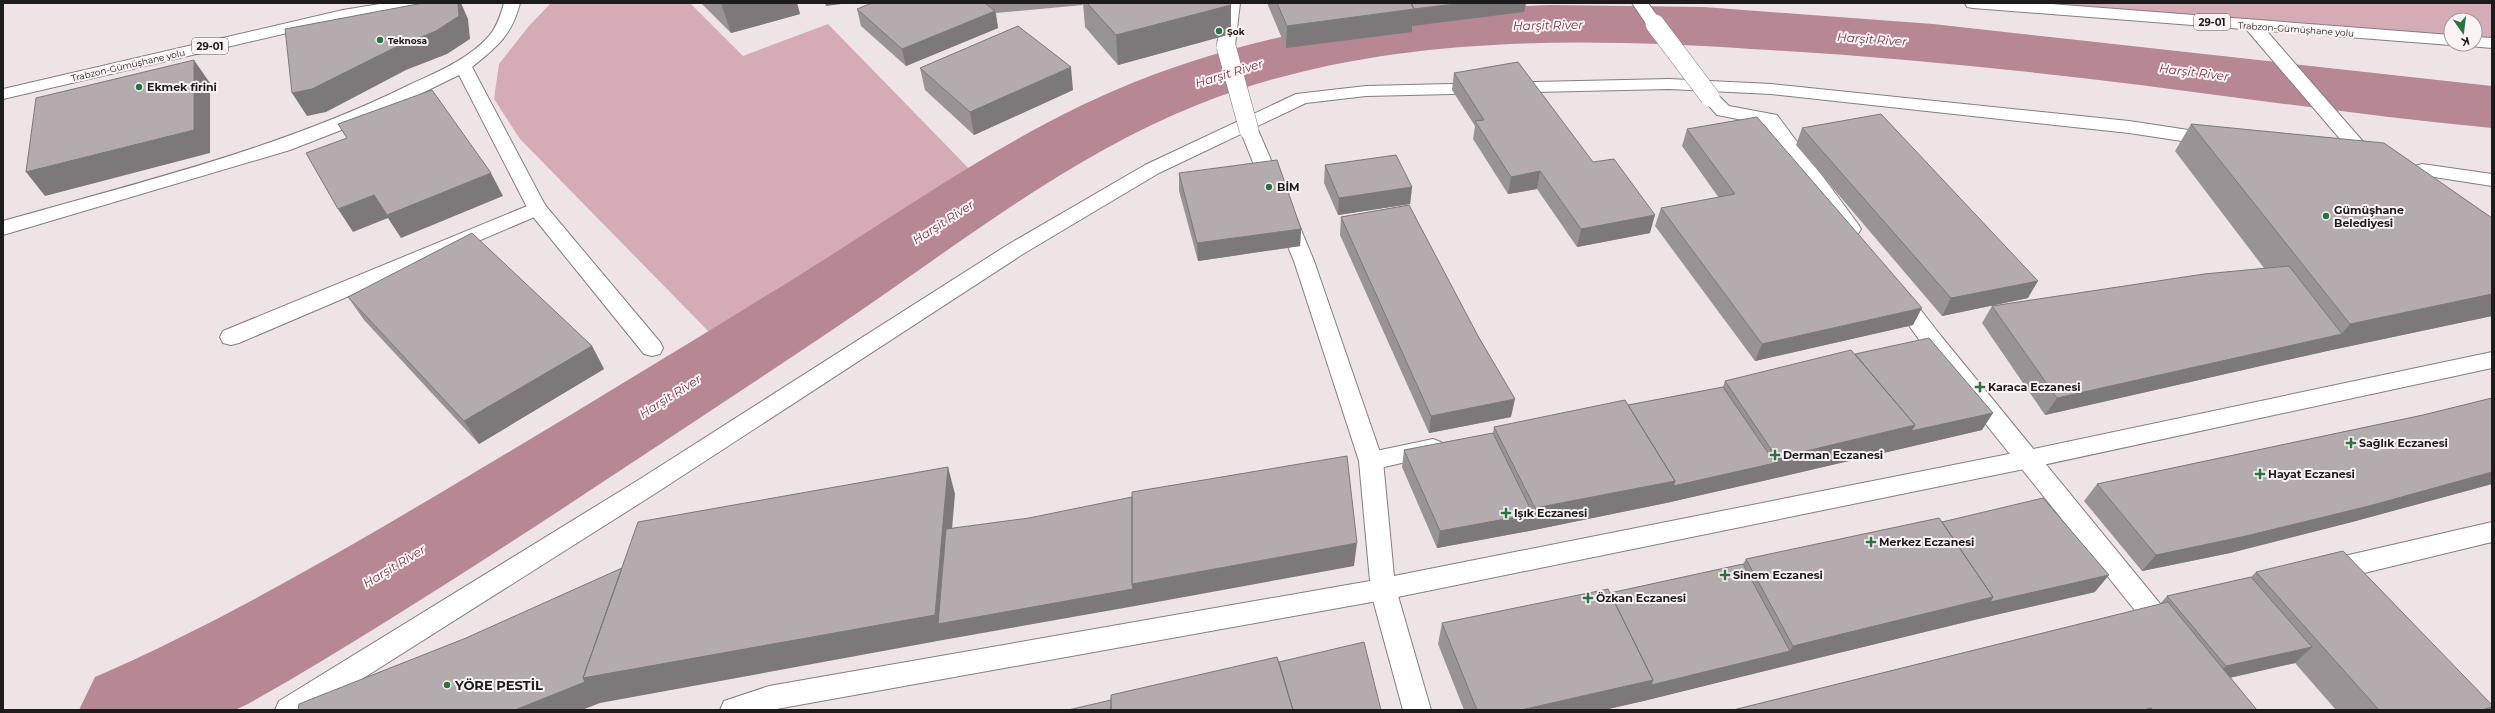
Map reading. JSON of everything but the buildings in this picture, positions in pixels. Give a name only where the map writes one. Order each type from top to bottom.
[{"type":"street","name":"Trabzon-Gümüşhane yolu","points":[[3,94],[343,15],[417,3]]},
{"type":"street","points":[[3,228],[283,146],[360,116],[463,66],[496,39],[508,18],[512,3]]},
{"type":"street","points":[[1232,3],[1226,46],[1249,130],[1304,261],[1371,461],[1383,589],[1416,710]]},
{"type":"street","points":[[1640,3],[1710,97],[1723,111],[1770,119],[1864,247]]},
{"type":"street","name":"Trabzon-Gümüşhane yolu","points":[[1973,3],[2443,39]]},
{"type":"street","points":[[2252,25],[2359,149],[2390,172]]},
{"type":"street","points":[[463,66],[536,208],[652,348]]},
{"type":"street","points":[[289,710],[648,486],[1016,249],[1152,169],[1302,98],[1366,91],[1668,84],[1771,89],[2129,127],[2231,142]]},
{"type":"street","points":[[2422,170],[2492,180]]},
{"type":"street","points":[[230,337],[536,208]]},
{"type":"street","points":[[1887,279],[1933,342],[2181,648]]},
{"type":"street","points":[[1910,347],[1933,342]]},
{"type":"street","points":[[734,710],[769,698],[1383,589],[2028,459],[2492,360]]},
{"type":"street","points":[[1371,461],[1457,443]]},
{"type":"street","points":[[2304,577],[2492,532]]},
{"type":"shaded area","points":[[551,3],[690,3],[743,56],[828,24],[981,181],[714,337],[520,139],[494,99],[499,64],[529,26]]},
{"type":"shaded area","points":[[2020,3],[2492,3],[2492,43],[2483,42],[2483,12],[2443,12],[2443,39]]},
{"type":"waterway","name":"Harşit River","points":[[131,710],[212,672],[368,584],[695,380],[1004,179],[1046,154],[1130,109],[1174,90],[1247,65],[1321,47],[1396,35],[1473,27],[1550,24],[1704,26],[1882,39],[2035,53],[2416,100],[2492,107]]},
{"type":"place","name":"Şok","points":[[1219,31]]},
{"type":"place","name":"Teknosa","points":[[380,40]]},
{"type":"place","name":"Ekmek firini","points":[[139,87]]},
{"type":"place","name":"BİM","points":[[1269,187]]},
{"type":"place","name":"Gümüşhane Belediyesi","points":[[2326,216]]},
{"type":"place","name":"Karaca Eczanesi","points":[[1980,387]]},
{"type":"place","name":"Sağlık Eczanesi","points":[[2351,443]]},
{"type":"place","name":"Derman Eczanesi","points":[[1775,455]]},
{"type":"place","name":"Hayat Eczanesi","points":[[2260,474]]},
{"type":"place","name":"Işık Eczanesi","points":[[1506,513]]},
{"type":"place","name":"Merkez Eczanesi","points":[[1871,542]]},
{"type":"place","name":"Sinem Eczanesi","points":[[1725,575]]},
{"type":"place","name":"Özkan Eczanesi","points":[[1588,598]]},
{"type":"place","name":"YÖRE PESTİL","points":[[447,685]]}]
